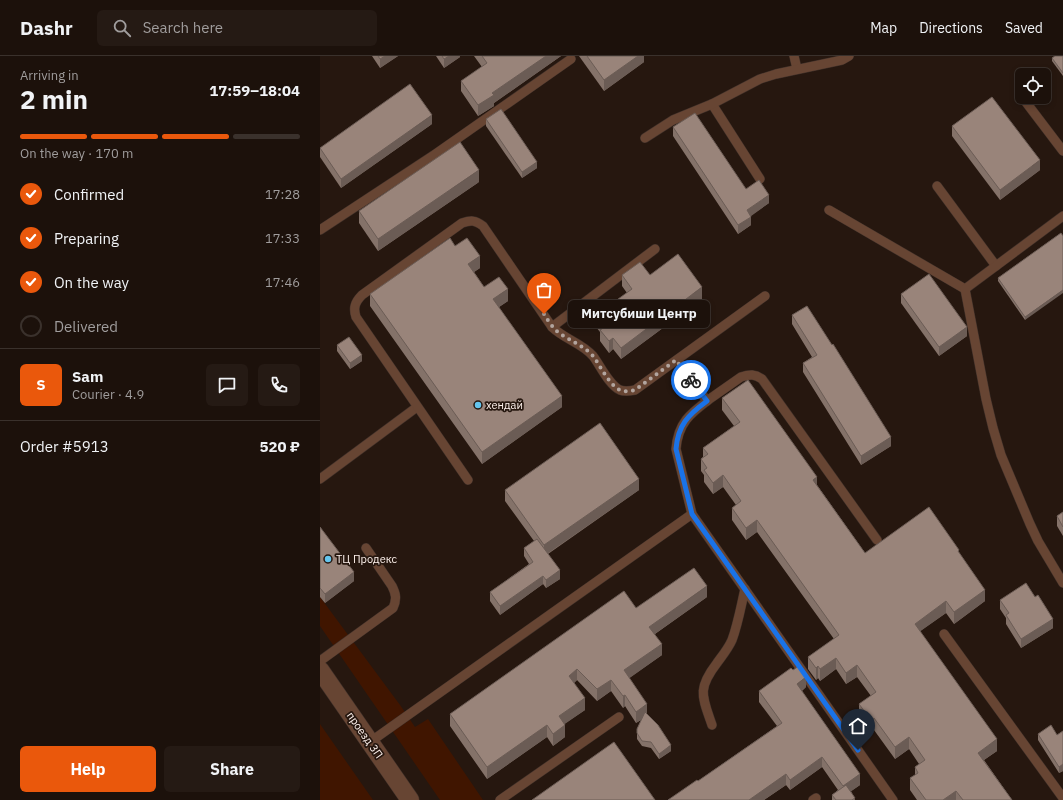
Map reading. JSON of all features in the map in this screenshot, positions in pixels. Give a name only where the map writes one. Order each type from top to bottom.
[{"type":"street","name":"проезд 3П","points":[[320,670],[410,800]]},
{"type":"lane","points":[[794,56],[797,69]]},
{"type":"lane","points":[[645,138],[673,120],[712,104],[760,80],[776,74],[842,60],[850,56]]},
{"type":"lane","points":[[320,230],[434,155],[571,59]]},
{"type":"lane","points":[[712,104],[760,179]]},
{"type":"lane","points":[[1028,104],[1063,151]]},
{"type":"lane","points":[[937,186],[996,266]]},
{"type":"lane","points":[[830,210],[965,289],[986,399],[1001,455],[1038,541],[1063,583]]},
{"type":"lane","points":[[965,289],[1063,216]]},
{"type":"lane","points":[[468,480],[356,317],[354,310],[356,301],[362,296],[462,223],[477,221],[482,226],[552,327],[585,348],[613,385],[619,390],[627,392],[635,390],[765,296]]},
{"type":"lane","points":[[552,327],[655,249]]},
{"type":"lane","points":[[676,360],[707,401]]},
{"type":"lane","points":[[877,540],[762,380],[756,375],[748,374],[741,376],[694,410],[681,427],[676,438],[676,449],[692,514],[893,800]]},
{"type":"lane","points":[[320,479],[417,407]]},
{"type":"lane","points":[[370,742],[692,514]]},
{"type":"lane","points":[[320,661],[393,608],[396,601],[395,592],[392,586],[366,548]]},
{"type":"lane","points":[[712,725],[702,690],[707,677],[724,654],[732,640],[745,590]]},
{"type":"lane","points":[[944,634],[1063,798]]},
{"type":"lane","points":[[500,800],[619,717]]},
{"type":"shaded area","points":[[320,597],[415,727],[428,719],[483,800],[440,800],[320,626]]},
{"type":"shaded area","points":[[320,724],[373,800],[320,800]]},
{"type":"building","points":[[378,56],[385,56],[380,59]]},
{"type":"building","points":[[442,56],[449,56],[444,59]]},
{"type":"building","points":[[482,56],[546,56],[492,93],[494,95],[478,105],[461,81],[487,63]]},
{"type":"building","points":[[587,56],[638,56],[604,80]]},
{"type":"building","points":[[1055,56],[1063,56],[1063,73],[1052,58]]},
{"type":"building","points":[[410,84],[432,115],[341,179],[320,148]]},
{"type":"building","points":[[992,97],[1040,160],[1000,190],[952,126]]},
{"type":"building","points":[[501,109],[537,162],[522,172],[486,119]]},
{"type":"building","points":[[695,113],[746,189],[759,180],[769,195],[747,210],[751,217],[738,225],[673,127]]},
{"type":"building","points":[[460,142],[479,170],[378,239],[359,211]]},
{"type":"building","points":[[1061,233],[1063,236],[1063,290],[1025,317],[998,278]]},
{"type":"building","points":[[450,238],[455,246],[467,238],[480,256],[468,264],[484,287],[499,277],[508,289],[493,299],[562,396],[482,452],[370,294]]},
{"type":"building","points":[[678,254],[702,287],[621,348],[613,338],[609,341],[600,330],[605,327],[596,315],[632,289],[622,275],[640,262],[650,275]]},
{"type":"building","points":[[929,274],[967,327],[939,347],[901,294]]},
{"type":"building","points":[[807,306],[832,345],[833,344],[891,437],[861,456],[803,363],[817,355],[792,315]]},
{"type":"building","points":[[349,337],[362,355],[350,363],[337,345]]},
{"type":"building","points":[[748,380],[817,477],[813,480],[865,553],[929,507],[985,590],[954,612],[946,601],[915,624],[997,739],[978,753],[1012,800],[963,800],[956,791],[943,800],[926,800],[910,778],[918,773],[915,767],[925,760],[909,737],[895,747],[874,718],[871,720],[859,704],[876,692],[857,665],[846,673],[836,658],[820,669],[818,666],[816,668],[808,657],[839,635],[757,520],[746,528],[732,508],[741,501],[723,475],[713,483],[704,470],[707,468],[701,459],[708,454],[703,448],[740,422],[722,398]]},
{"type":"building","points":[[600,423],[639,479],[544,545],[505,490]]},
{"type":"building","points":[[1063,512],[1063,527],[1057,516]]},
{"type":"building","name":"ТЦ Продекс","points":[[320,527],[354,572],[325,594],[320,588]]},
{"type":"building","points":[[537,539],[560,570],[546,580],[543,576],[500,606],[490,592],[533,562],[524,548]]},
{"type":"building","points":[[694,568],[707,586],[649,627],[662,644],[624,670],[647,704],[636,712],[625,695],[623,696],[611,680],[597,689],[577,669],[569,676],[585,698],[559,716],[565,725],[553,734],[547,725],[487,767],[450,714],[624,591],[636,608]]},
{"type":"building","points":[[1026,583],[1035,597],[1038,595],[1053,619],[1021,639],[1006,615],[1009,613],[1000,600]]},
{"type":"building","points":[[799,666],[806,677],[797,684],[860,774],[843,786],[822,757],[790,780],[786,774],[749,800],[668,800],[782,723],[759,691],[791,668],[793,670]]},
{"type":"building","points":[[645,712],[658,725],[671,745],[659,754],[651,742],[642,741],[637,733],[637,729]]},
{"type":"building","points":[[1051,725],[1057,735],[1063,731],[1063,764],[1059,767],[1038,734]]},
{"type":"building","points":[[614,742],[655,800],[532,800]]},
{"type":"building","points":[[846,785],[855,798],[852,800],[836,800],[832,795]]},
{"type":"way so far","points":[[544,314],[552,327],[558,332],[585,348],[613,385],[619,390],[627,392],[635,390],[676,360],[691,380]]},
{"type":"place","name":"Митсубиши Центр","points":[[544,314]]},
{"type":"place","name":"хендай","points":[[478,405]]},
{"type":"place","name":"ТЦ Продекс","points":[[328,559]]},
{"type":"route","points":[[691,380],[707,401],[694,410],[687,418],[676,438],[676,449],[692,514],[858,750]]}]
